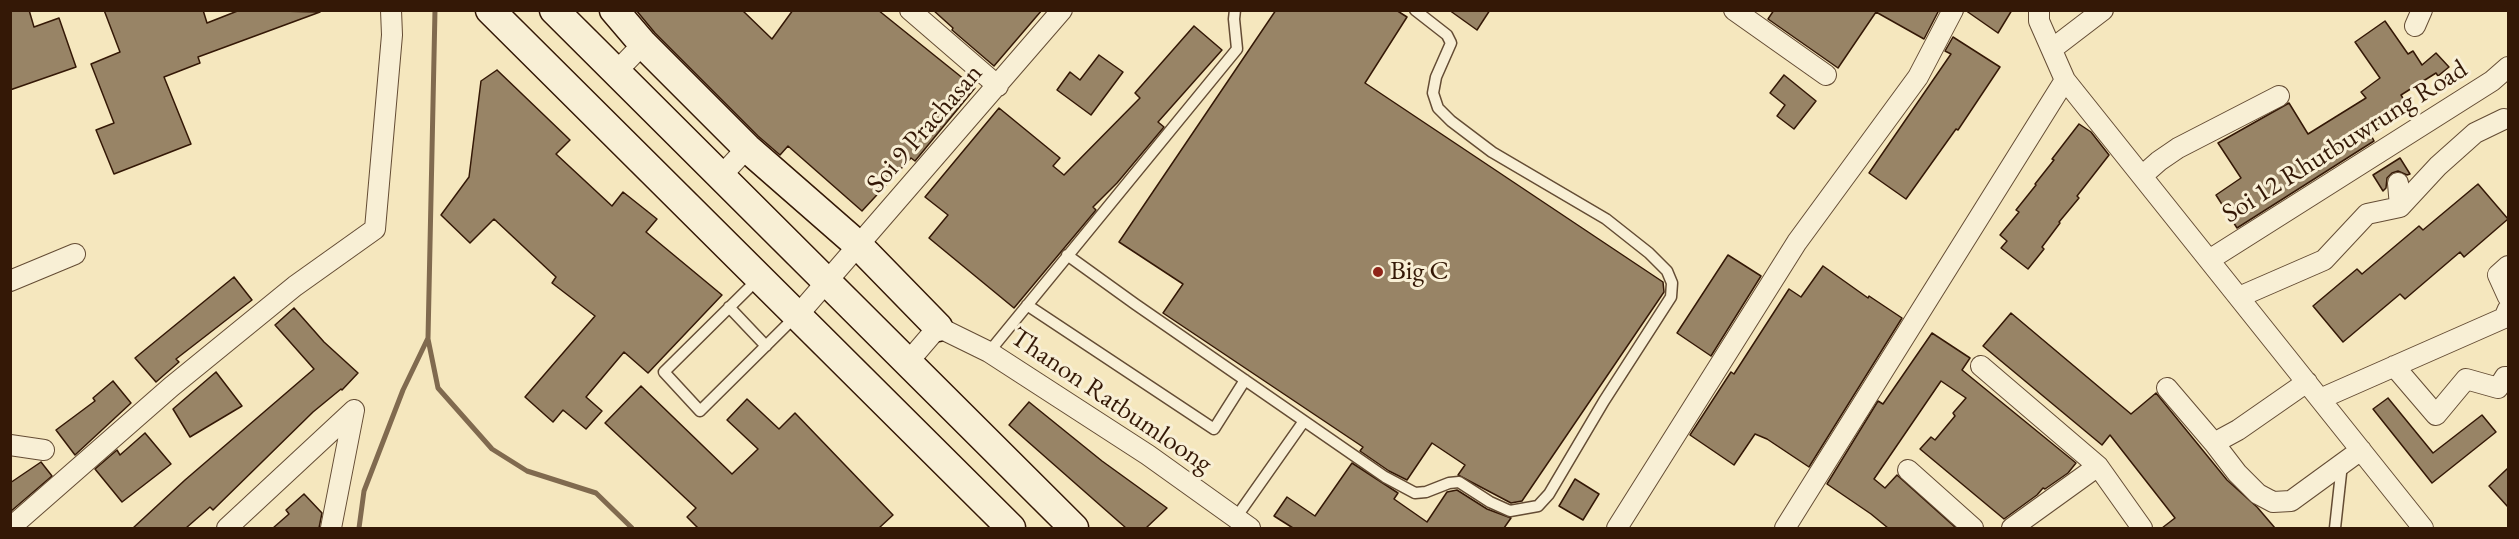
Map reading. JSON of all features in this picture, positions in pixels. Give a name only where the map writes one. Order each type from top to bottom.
[{"type":"main road","points":[[554,10],[1074,528]]},
{"type":"main road","points":[[614,10],[643,44],[747,148],[858,245],[938,327]]},
{"type":"main road","points":[[492,12],[1011,528]]},
{"type":"street","points":[[10,528],[171,387],[295,286],[375,229],[392,36],[392,10]]},
{"type":"street","points":[[910,10],[999,86]]},
{"type":"street","name":"Soi 9 Prachasan","points":[[797,316],[999,86],[1062,10]]},
{"type":"street","points":[[1734,10],[1826,75]]},
{"type":"street","points":[[1617,528],[1797,242],[1918,77],[1953,10]]},
{"type":"street","points":[[2039,10],[2039,21],[2065,80],[2423,528]]},
{"type":"street","points":[[2052,49],[2103,10]]},
{"type":"street","points":[[616,72],[643,44]]},
{"type":"street","name":"Soi 12 Rhutbuwrung Road","points":[[2209,260],[2492,81],[2508,67]]},
{"type":"street","points":[[1785,528],[2065,80]]},
{"type":"street","points":[[2142,176],[2178,148],[2279,96]]},
{"type":"street","points":[[2239,297],[2324,261],[2367,214],[2400,207],[2438,166],[2475,133],[2504,118]]},
{"type":"street","points":[[721,176],[747,148]]},
{"type":"street","points":[[2398,183],[2400,207]]},
{"type":"street","points":[[10,281],[75,254]]},
{"type":"street","points":[[2508,266],[2498,275],[2508,297]]},
{"type":"street","points":[[2320,399],[2504,318],[2508,309]]},
{"type":"street","points":[[908,362],[938,327]]},
{"type":"street","name":"Thanon Ratbumloong","points":[[938,327],[988,351],[1148,455],[1243,524]]},
{"type":"street","points":[[1981,366],[2098,466],[2142,528]]},
{"type":"street","points":[[2394,366],[2436,415],[2466,379],[2498,388],[2508,376]]},
{"type":"street","points":[[2214,443],[2238,430],[2307,382]]},
{"type":"street","points":[[2167,388],[2251,487],[2258,494],[2273,502],[2290,501],[2361,450]]},
{"type":"street","points":[[227,528],[354,410],[331,528]]},
{"type":"street","points":[[10,445],[44,450]]},
{"type":"street","points":[[2012,528],[2098,466]]},
{"type":"street","points":[[1908,470],[1973,528]]},
{"type":"lane","points":[[988,351],[1237,49],[1235,10]]},
{"type":"lane","points":[[1067,255],[1385,477],[1415,492],[1440,489],[1449,483],[1459,482],[1472,488],[1490,502],[1510,511],[1538,506],[1549,494],[1604,401],[1671,297],[1672,284],[1667,272],[1650,252],[1606,219],[1492,152],[1450,121],[1438,108],[1433,93],[1436,77],[1451,43],[1441,29],[1415,10]]},
{"type":"lane","points":[[759,278],[664,372],[700,411],[797,316]]},
{"type":"lane","points":[[1027,305],[1214,429],[1245,380]]},
{"type":"lane","points":[[729,307],[766,346]]},
{"type":"lane","points":[[1243,524],[1304,421]]},
{"type":"lane","points":[[2335,528],[2342,464]]},
{"type":"building","points":[[10,10],[29,10],[34,27],[59,18],[76,67],[10,90]]},
{"type":"building","points":[[104,10],[203,10],[207,23],[240,10],[320,12],[198,57],[200,63],[164,77],[191,144],[114,174],[96,130],[114,123],[91,64],[120,52]]},
{"type":"building","points":[[636,10],[742,10],[772,39],[793,10],[878,10],[975,88],[915,161],[911,158],[862,211],[788,146],[780,155],[758,136],[655,33]]},
{"type":"building","points":[[933,10],[1042,10],[994,66],[952,30],[953,28]]},
{"type":"building","points":[[1276,10],[1396,10],[1407,17],[1365,83],[1663,282],[1664,292],[1522,501],[1511,503],[1458,475],[1465,465],[1432,443],[1407,480],[1389,471],[1360,451],[1363,447],[1163,313],[1183,284],[1119,242]]},
{"type":"building","points":[[1449,10],[1490,10],[1477,30]]},
{"type":"building","points":[[1774,10],[1939,10],[1924,39],[1876,12],[1838,68],[1768,19]]},
{"type":"building","points":[[1965,10],[2012,10],[1998,33]]},
{"type":"building","points":[[2385,21],[2408,54],[2413,51],[2422,65],[2436,53],[2449,67],[2438,76],[2436,73],[2401,95],[2407,105],[2375,127],[2377,131],[2371,135],[2374,141],[2237,228],[2216,195],[2241,178],[2218,143],[2289,103],[2308,134],[2366,98],[2361,92],[2380,78],[2355,42]]},
{"type":"building","points":[[1194,26],[1222,50],[1158,122],[1164,127],[1117,183],[1093,207],[1096,210],[1014,308],[929,238],[948,215],[925,197],[999,108],[1060,158],[1053,166],[1064,175],[1140,98],[1135,93]]},
{"type":"building","points":[[1953,37],[2000,67],[1958,130],[1956,129],[1906,199],[1869,173],[1951,54],[1945,51]]},
{"type":"building","points":[[1099,55],[1123,72],[1091,115],[1057,90],[1070,72],[1080,80]]},
{"type":"building","points":[[497,70],[570,140],[556,154],[612,206],[623,192],[657,219],[646,232],[722,295],[648,373],[624,352],[586,397],[602,411],[586,429],[563,410],[553,422],[525,397],[595,316],[552,283],[556,277],[494,219],[470,243],[441,215],[469,177],[481,81]]},
{"type":"building","points":[[1784,75],[1816,101],[1794,129],[1777,116],[1785,105],[1770,93]]},
{"type":"building","points":[[2079,124],[2091,132],[2109,155],[2077,196],[2079,198],[2059,222],[2042,247],[2044,249],[2028,269],[2001,248],[2007,241],[2000,235],[2019,212],[2016,210]]},
{"type":"building","points":[[2400,158],[2410,174],[2398,171],[2392,173],[2387,178],[2386,188],[2383,191],[2373,175]]},
{"type":"building","points":[[2478,184],[2508,219],[2464,257],[2460,252],[2405,299],[2400,294],[2343,342],[2313,306],[2357,269],[2362,274],[2419,226],[2423,230]]},
{"type":"building","points":[[1728,255],[1761,276],[1711,356],[1677,333]]},
{"type":"building","points":[[1823,266],[1868,298],[1869,296],[1902,318],[1809,467],[1767,439],[1755,434],[1734,465],[1690,435],[1731,372],[1734,374],[1789,289],[1801,297]]},
{"type":"building","points":[[234,277],[252,300],[176,359],[179,362],[156,382],[135,358]]},
{"type":"building","points":[[294,308],[324,342],[358,373],[342,390],[313,412],[213,510],[210,507],[186,528],[133,528],[314,369],[275,325]]},
{"type":"building","points":[[2011,313],[2131,414],[2156,393],[2227,480],[2257,507],[2275,528],[2162,528],[2175,518],[2110,435],[2102,445],[1983,346]]},
{"type":"building","points":[[1932,333],[1970,358],[1962,370],[2076,463],[2068,473],[2045,489],[2043,488],[2004,519],[1920,449],[1931,437],[1935,440],[1955,416],[1953,413],[1966,398],[1941,381],[1874,479],[1885,488],[1897,475],[1956,528],[1888,528],[1827,484],[1878,401],[1883,404]]},
{"type":"building","points":[[216,372],[242,406],[190,437],[173,409]]},
{"type":"building","points":[[113,381],[131,403],[75,455],[56,430],[95,401],[93,398]]},
{"type":"building","points":[[641,386],[732,474],[758,449],[727,420],[747,399],[779,429],[795,413],[893,515],[879,528],[698,528],[687,517],[696,508],[605,423]]},
{"type":"building","points":[[2388,398],[2433,453],[2482,415],[2496,432],[2432,483],[2373,409]]},
{"type":"building","points":[[1029,402],[1102,461],[1167,508],[1146,528],[1126,528],[1009,425]]},
{"type":"building","points":[[145,433],[171,464],[122,502],[95,469],[117,450],[120,455]]},
{"type":"building","points":[[41,462],[52,476],[10,512],[10,483]]},
{"type":"building","points":[[1352,463],[1398,493],[1394,499],[1427,522],[1447,492],[1457,490],[1487,509],[1511,518],[1504,528],[1293,528],[1274,516],[1287,497],[1315,516]]},
{"type":"building","points":[[2508,468],[2508,507],[2489,486]]},
{"type":"building","points":[[1575,479],[1599,494],[1583,520],[1559,506]]},
{"type":"building","points":[[304,494],[322,513],[319,528],[273,528],[289,514],[286,510]]},
{"type":"waterway","points":[[359,528],[364,491],[403,390],[428,338],[435,10]]},
{"type":"waterway","points":[[428,339],[438,388],[492,449],[527,471],[596,493],[632,528]]},
{"type":"place","name":"Big C","points":[[1378,272]]}]
